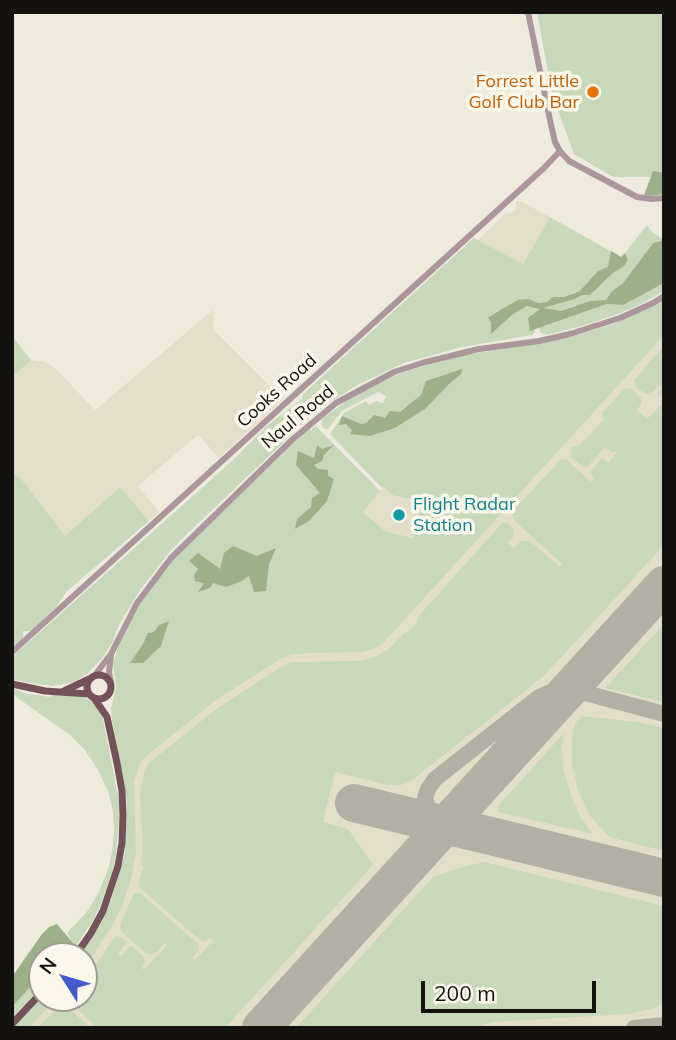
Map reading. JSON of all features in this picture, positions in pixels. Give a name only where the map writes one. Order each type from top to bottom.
[{"type":"main road","points":[[85,942],[103,911],[118,866],[122,843],[122,791],[107,718],[111,684],[107,677],[99,674],[92,677],[87,687],[107,718]]},
{"type":"main road","name":"Naul Road","points":[[63,691],[92,677]]},
{"type":"main road","points":[[12,684],[101,699],[108,695]]},
{"type":"main road","points":[[12,1024],[28,1007]]},
{"type":"street","points":[[528,12],[551,125],[560,151],[569,161],[636,197],[664,198]]},
{"type":"street","name":"Cooks Road","points":[[12,652],[560,151]]},
{"type":"street","name":"Naul Road","points":[[92,677],[111,654],[137,603],[171,558],[264,466],[336,403],[394,372],[434,359],[479,349],[539,341],[581,331],[620,318],[664,296]]},
{"type":"street","name":"Naul Road","points":[[111,654],[111,684]]},
{"type":"shaded area","points":[[518,200],[550,217],[523,264],[478,240],[506,213],[516,209]]},
{"type":"shaded area","points":[[213,310],[214,330],[283,399],[219,458],[198,435],[138,486],[159,512],[149,521],[120,487],[65,536],[23,481],[12,472],[12,377],[31,360],[45,362],[55,368],[95,410]]},
{"type":"shaded area","points":[[664,326],[664,1028],[22,1028],[37,1012],[98,1012],[98,942],[94,942],[131,858],[131,759],[316,630]]},
{"type":"shaded area","points":[[383,487],[392,495],[422,502],[413,538],[385,531],[363,512]]},
{"type":"green space","points":[[537,12],[664,12],[664,177],[613,177],[574,154],[552,94]]},
{"type":"green space","points":[[653,171],[664,173],[664,194],[644,195]]},
{"type":"green space","points":[[550,217],[621,257],[582,290],[548,303],[515,303],[492,333],[527,306],[541,308],[590,295],[624,265],[628,260],[625,253],[647,225],[664,240],[653,243],[623,283],[612,291],[606,300],[590,301],[561,311],[541,309],[531,331],[534,329],[535,332],[532,335],[462,347],[404,363],[359,384],[329,403],[307,420],[167,555],[140,590],[103,657],[87,674],[74,682],[52,686],[12,679],[12,657],[231,462],[269,424],[302,399],[315,383],[474,238],[523,264]]},
{"type":"green space","points":[[664,240],[664,283],[623,305],[607,304],[530,331],[528,318],[540,309],[527,306],[512,315],[491,334],[491,322],[488,318],[502,309],[518,300],[547,302],[553,297],[564,297],[580,291],[598,271],[608,267],[611,251],[621,257],[625,253],[628,260],[624,266],[590,295],[582,295],[543,308],[561,311],[590,301],[606,300],[612,291],[623,283],[653,243]]},
{"type":"green space","points":[[664,283],[664,291],[618,314],[547,335],[541,333],[539,328],[607,304],[623,305]]},
{"type":"green space","points":[[664,299],[664,335],[383,643],[361,652],[306,653],[282,658],[216,700],[146,756],[140,763],[134,781],[136,854],[131,879],[122,906],[98,947],[98,942],[88,942],[111,901],[125,853],[127,801],[112,720],[111,709],[116,687],[113,663],[136,609],[170,562],[299,438],[316,426],[380,491],[363,512],[385,531],[413,538],[422,502],[392,495],[382,488],[330,434],[344,413],[366,401],[369,405],[376,401],[383,403],[386,396],[378,392],[342,411],[328,429],[321,424],[323,418],[352,397],[391,377],[414,369],[466,355],[574,336],[614,324]]},
{"type":"green space","points":[[12,336],[31,360],[12,377]]},
{"type":"green space","points":[[664,346],[664,398],[658,393],[662,388],[659,385],[646,394],[637,388],[634,380]]},
{"type":"green space","points":[[462,369],[461,374],[425,409],[395,428],[370,436],[350,434],[352,430],[346,424],[339,425],[342,416],[361,424],[374,415],[385,418],[390,411],[400,412],[421,395],[426,381]]},
{"type":"green space","points":[[625,388],[632,389],[641,398],[637,410],[647,419],[664,402],[664,545],[544,676],[412,780],[401,785],[388,785],[335,772],[323,822],[348,829],[373,865],[225,1028],[97,1028],[80,1012],[98,1012],[98,962],[115,936],[127,942],[118,954],[121,956],[130,946],[133,947],[144,957],[144,970],[167,945],[165,943],[157,952],[146,953],[122,932],[120,925],[134,893],[140,893],[199,945],[199,950],[192,958],[194,961],[213,941],[210,938],[201,941],[138,886],[143,867],[140,796],[144,773],[149,763],[215,710],[291,662],[356,661],[379,655],[390,648],[418,621],[418,617],[502,523],[507,523],[514,529],[513,537],[508,543],[514,548],[522,541],[530,541],[560,567],[562,564],[515,521],[512,512],[560,460],[566,459],[591,482],[594,479],[590,474],[592,469],[602,458],[608,463],[617,452],[613,453],[605,447],[588,466],[583,467],[571,457],[570,449],[579,446],[603,421],[602,413]]},
{"type":"green space","points":[[317,445],[322,449],[334,445],[322,461],[314,465],[318,469],[328,470],[328,476],[334,479],[327,501],[309,521],[295,529],[297,519],[311,507],[312,498],[320,493],[296,465],[298,451],[314,458]]},
{"type":"green space","points":[[12,472],[23,481],[65,536],[120,487],[149,521],[67,591],[57,606],[31,631],[23,631],[23,638],[12,647]]},
{"type":"green space","points":[[233,546],[257,556],[276,548],[269,564],[266,591],[254,592],[249,576],[226,587],[213,583],[210,588],[198,592],[204,583],[195,581],[194,575],[198,569],[189,561],[198,553],[220,569],[224,553]]},
{"type":"green space","points":[[169,621],[161,646],[143,663],[130,663],[148,633],[154,632],[159,625]]},
{"type":"green space","points":[[664,624],[664,702],[605,688]]},
{"type":"green space","points":[[12,688],[50,697],[53,694],[79,695],[95,703],[103,719],[119,802],[116,854],[99,908],[78,942],[72,942],[67,933],[86,913],[98,894],[112,852],[113,812],[108,791],[84,749],[70,735],[12,694]]},
{"type":"green space","points":[[581,716],[664,728],[664,851],[609,837],[589,814],[578,790],[572,764],[575,724]]},
{"type":"green space","points":[[564,733],[563,769],[581,818],[593,834],[498,812],[499,805]]},
{"type":"green space","points":[[484,862],[664,906],[664,1003],[655,1008],[628,1014],[492,1022],[472,1028],[296,1028],[433,877]]},
{"type":"green space","points":[[57,924],[72,942],[36,942],[49,927]]},
{"type":"green space","points":[[28,954],[28,989],[12,1007],[12,977]]},
{"type":"green space","points":[[28,989],[28,1001],[12,1018],[12,1007]]},
{"type":"green space","points":[[28,1011],[43,1012],[29,1028],[13,1028]]},
{"type":"green space","points":[[53,1012],[73,1012],[90,1028],[38,1028]]},
{"type":"taxiway","points":[[441,824],[430,814],[425,798],[435,779],[539,697],[555,690],[578,691],[664,714]]},
{"type":"taxiway","points":[[634,1028],[664,1025]]},
{"type":"runway","points":[[261,1028],[664,585]]},
{"type":"runway","points":[[354,803],[664,878]]},
{"type":"place","name":"Forrest Little Golf Club Bar","points":[[593,92]]},
{"type":"place","name":"Flight Radar Station","points":[[399,515]]}]
